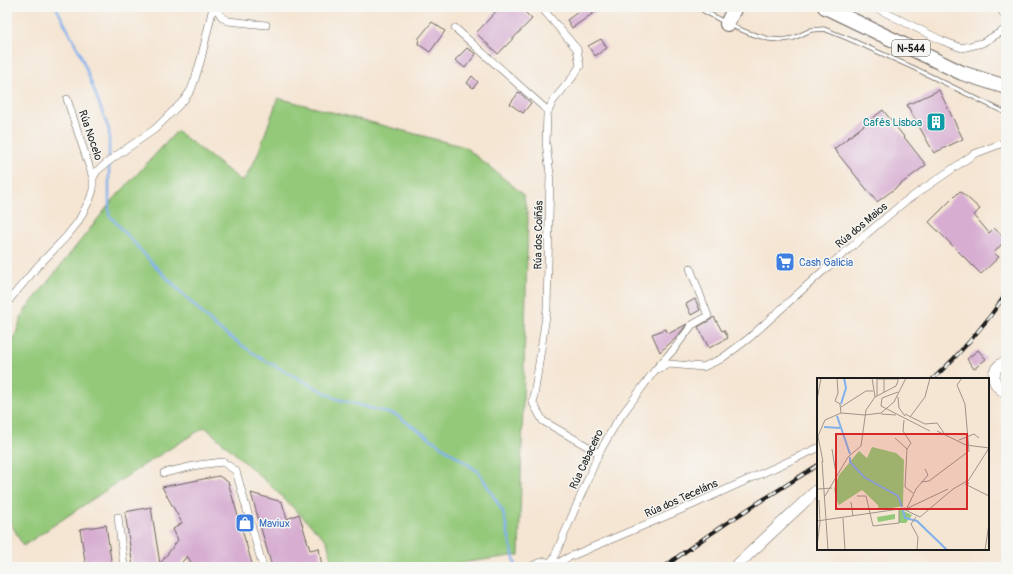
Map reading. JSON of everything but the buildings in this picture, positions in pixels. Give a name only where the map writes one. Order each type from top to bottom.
[{"type":"highway","points":[[727,24],[736,7]]},
{"type":"highway","name":"N-544","points":[[825,7],[962,73],[1003,87]]},
{"type":"street","points":[[214,7],[222,17],[228,21],[266,25]]},
{"type":"street","points":[[7,304],[37,267],[66,237],[78,222],[90,199],[93,190],[93,178],[97,171],[155,129],[188,95],[195,79],[214,7]]},
{"type":"street","name":"Rúa dos Coiñás","points":[[541,7],[577,49],[580,66],[553,101],[547,114],[546,143],[550,174],[547,309],[533,403],[543,421],[599,453]]},
{"type":"street","points":[[874,7],[943,41],[962,48],[982,43],[1006,28]]},
{"type":"street","points":[[1000,7],[1006,18]]},
{"type":"street","points":[[455,28],[548,111]]},
{"type":"street","name":"Rúa Nocelo","points":[[67,99],[93,178]]},
{"type":"street","name":"Rúa dos Maios","points":[[655,370],[669,364],[703,367],[721,359],[748,339],[823,271],[903,203],[974,154],[1006,142]]},
{"type":"street","name":"Rúa Cabaceiro","points":[[551,566],[599,453],[616,423],[655,370],[674,349],[692,325],[708,316],[690,268]]},
{"type":"street","points":[[1006,362],[997,367],[991,379],[999,389],[1006,392]]},
{"type":"street","name":"Rúa dos Teceláns","points":[[551,566],[817,448]]},
{"type":"street","points":[[164,473],[198,465],[223,462],[236,471],[263,567]]},
{"type":"street","points":[[735,567],[817,491]]},
{"type":"street","points":[[118,517],[124,567]]},
{"type":"street","points":[[536,567],[544,563],[551,566]]},
{"type":"lane","points":[[699,7],[727,24],[769,39],[782,40],[794,38],[812,30],[824,29],[914,68],[1006,113]]},
{"type":"green space","points":[[278,98],[465,147],[523,194],[528,217],[519,555],[431,567],[333,567],[327,541],[268,483],[205,427],[142,466],[23,546],[7,516],[7,360],[23,313],[112,201],[177,131],[243,182],[257,156]]},
{"type":"waterway","points":[[56,7],[80,53],[109,130],[109,215],[154,265],[217,328],[262,359],[337,399],[396,415],[479,472],[503,512],[516,567]]},
{"type":"railway","points":[[934,378],[972,339],[1006,294]]},
{"type":"railway","points":[[664,567],[721,527],[817,466]]},
{"type":"place","name":"Cafés Lisboa","points":[[936,122]]},
{"type":"place","name":"Cash Galicia","points":[[785,262]]},
{"type":"place","name":"Maviux","points":[[245,523]]}]
